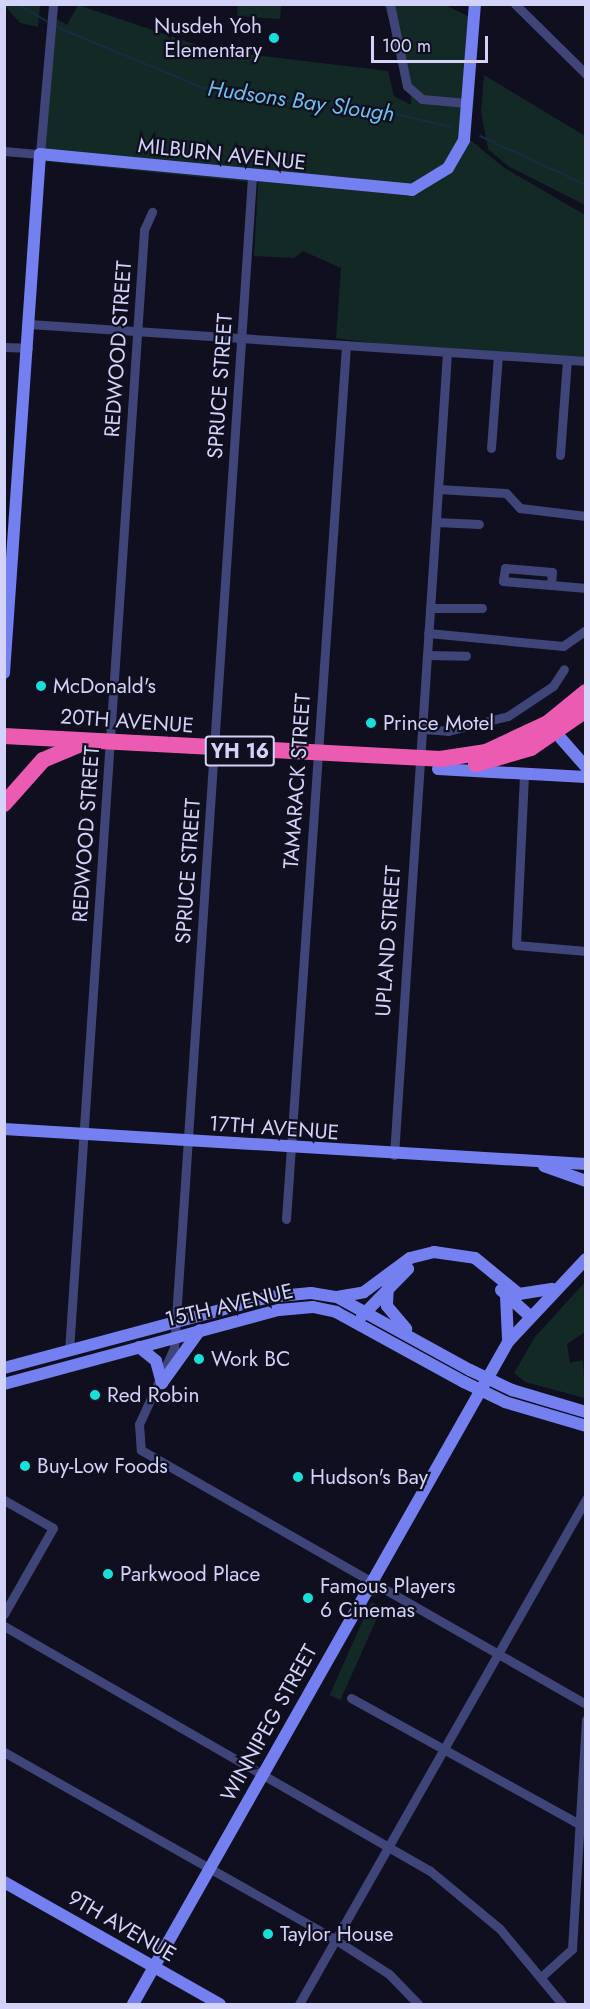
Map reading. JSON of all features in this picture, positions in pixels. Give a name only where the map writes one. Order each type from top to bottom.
[{"type":"highway","name":"YH 16","points":[[419,762],[486,752],[552,729],[585,692]]},
{"type":"highway","name":"YH 16","points":[[438,769],[488,762],[585,710]]},
{"type":"highway","name":"20TH AVENUE","points":[[4,736],[419,762],[438,769]]},
{"type":"highway","points":[[4,804],[43,760],[90,741]]},
{"type":"street","points":[[4,673],[9,543],[28,348],[39,154],[53,4]]},
{"type":"street","points":[[390,4],[407,86],[422,99],[467,103],[475,4]]},
{"type":"street","points":[[515,4],[585,74]]},
{"type":"street","name":"MILBURN AVENUE","points":[[4,151],[384,191],[412,190],[432,180],[458,157],[467,103]]},
{"type":"street","name":"SPRUCE STREET","points":[[252,177],[189,1142],[174,1337],[162,1383],[139,1424],[141,1450],[370,1584]]},
{"type":"street","name":"REDWOOD STREET","points":[[69,1351],[144,230],[152,212]]},
{"type":"street","points":[[29,324],[585,361]]},
{"type":"street","name":"TAMARACK STREET","points":[[286,1218],[345,345]]},
{"type":"street","points":[[4,346],[28,348]]},
{"type":"street","name":"UPLAND STREET","points":[[394,1155],[447,352]]},
{"type":"street","points":[[491,448],[498,355]]},
{"type":"street","points":[[560,455],[567,360]]},
{"type":"street","points":[[438,489],[506,493],[520,508],[585,516]]},
{"type":"street","points":[[436,522],[479,524]]},
{"type":"street","points":[[551,585],[552,572],[505,568],[503,581],[585,588]]},
{"type":"street","points":[[430,608],[482,608]]},
{"type":"street","points":[[428,633],[563,646],[585,630]]},
{"type":"street","points":[[426,655],[466,656]]},
{"type":"street","points":[[422,729],[448,731],[508,716],[553,686],[564,669]]},
{"type":"street","points":[[552,729],[585,767]]},
{"type":"street","name":"20TH AVENUE","points":[[438,769],[585,777]]},
{"type":"street","points":[[524,775],[516,945],[585,951]]},
{"type":"street","name":"17TH AVENUE","points":[[4,1129],[290,1149],[541,1164],[585,1164]]},
{"type":"street","name":"17TH AVENUE","points":[[541,1164],[585,1181]]},
{"type":"street","points":[[337,1297],[364,1292],[410,1258],[434,1252],[475,1258],[519,1294],[556,1287]]},
{"type":"street","name":"WINNIPEG STREET","points":[[133,2004],[508,1342],[529,1315],[585,1259]]},
{"type":"street","points":[[356,1323],[388,1284],[413,1265],[454,1260],[483,1273],[529,1315]]},
{"type":"street","points":[[388,1284],[389,1311],[423,1343]]},
{"type":"street","points":[[505,1293],[510,1314],[508,1342]]},
{"type":"street","name":"15TH AVENUE","points":[[4,1368],[277,1295],[337,1297],[470,1370],[512,1390],[585,1412]]},
{"type":"street","name":"15TH AVENUE","points":[[4,1384],[279,1310],[313,1307],[356,1323],[505,1402],[585,1426]]},
{"type":"street","points":[[162,1383],[200,1330]]},
{"type":"street","points":[[139,1347],[156,1360],[162,1383]]},
{"type":"street","points":[[299,2004],[585,1499]]},
{"type":"street","points":[[4,1500],[53,1528],[4,1614]]},
{"type":"street","points":[[370,1584],[585,1704]]},
{"type":"street","points":[[4,1626],[389,1846],[485,1914],[562,2004]]},
{"type":"street","points":[[351,1698],[577,1823]]},
{"type":"street","points":[[541,1977],[572,1949],[577,1823],[585,1719]]},
{"type":"street","points":[[4,1752],[336,1940],[388,1974],[418,2004]]},
{"type":"street","name":"9TH AVENUE","points":[[4,1882],[220,2004]]},
{"type":"green space","points":[[4,5],[40,5],[38,27],[20,23]]},
{"type":"green space","points":[[78,5],[212,50],[388,71],[394,96],[411,105],[411,85],[384,5],[445,5],[474,19],[462,133],[503,167],[585,215],[585,362],[443,353],[336,338],[341,268],[303,251],[294,258],[254,256],[258,183],[41,161],[52,16],[67,25]]},
{"type":"green space","points":[[238,5],[281,5],[280,19],[237,16]]},
{"type":"green space","points":[[484,75],[585,136],[585,205],[508,166],[488,149],[481,112]]},
{"type":"green space","points":[[585,1282],[585,1332],[567,1344],[570,1363],[583,1360],[585,1398],[525,1382],[514,1373],[535,1337]]},
{"type":"green space","points":[[371,1602],[382,1607],[340,1700],[330,1695]]},
{"type":"waterway","name":"Hudsons Bay Slough","points":[[17,4],[46,21]]},
{"type":"waterway","name":"Hudsons Bay Slough","points":[[54,26],[201,87],[261,99],[353,104],[451,127]]},
{"type":"waterway","name":"Hudsons Bay Slough","points":[[480,136],[586,185]]},
{"type":"place","name":"Nusdeh Yoh Elementary","points":[[274,38]]},
{"type":"place","name":"McDonald's","points":[[41,686]]},
{"type":"place","name":"Prince Motel","points":[[371,723]]},
{"type":"place","name":"Work BC","points":[[199,1359]]},
{"type":"place","name":"Red Robin","points":[[95,1395]]},
{"type":"place","name":"Buy-Low Foods","points":[[25,1466]]},
{"type":"place","name":"Hudson's Bay","points":[[298,1477]]},
{"type":"place","name":"Parkwood Place","points":[[108,1574]]},
{"type":"place","name":"Famous Players 6 Cinemas","points":[[308,1598]]},
{"type":"place","name":"Taylor House","points":[[268,1934]]}]
